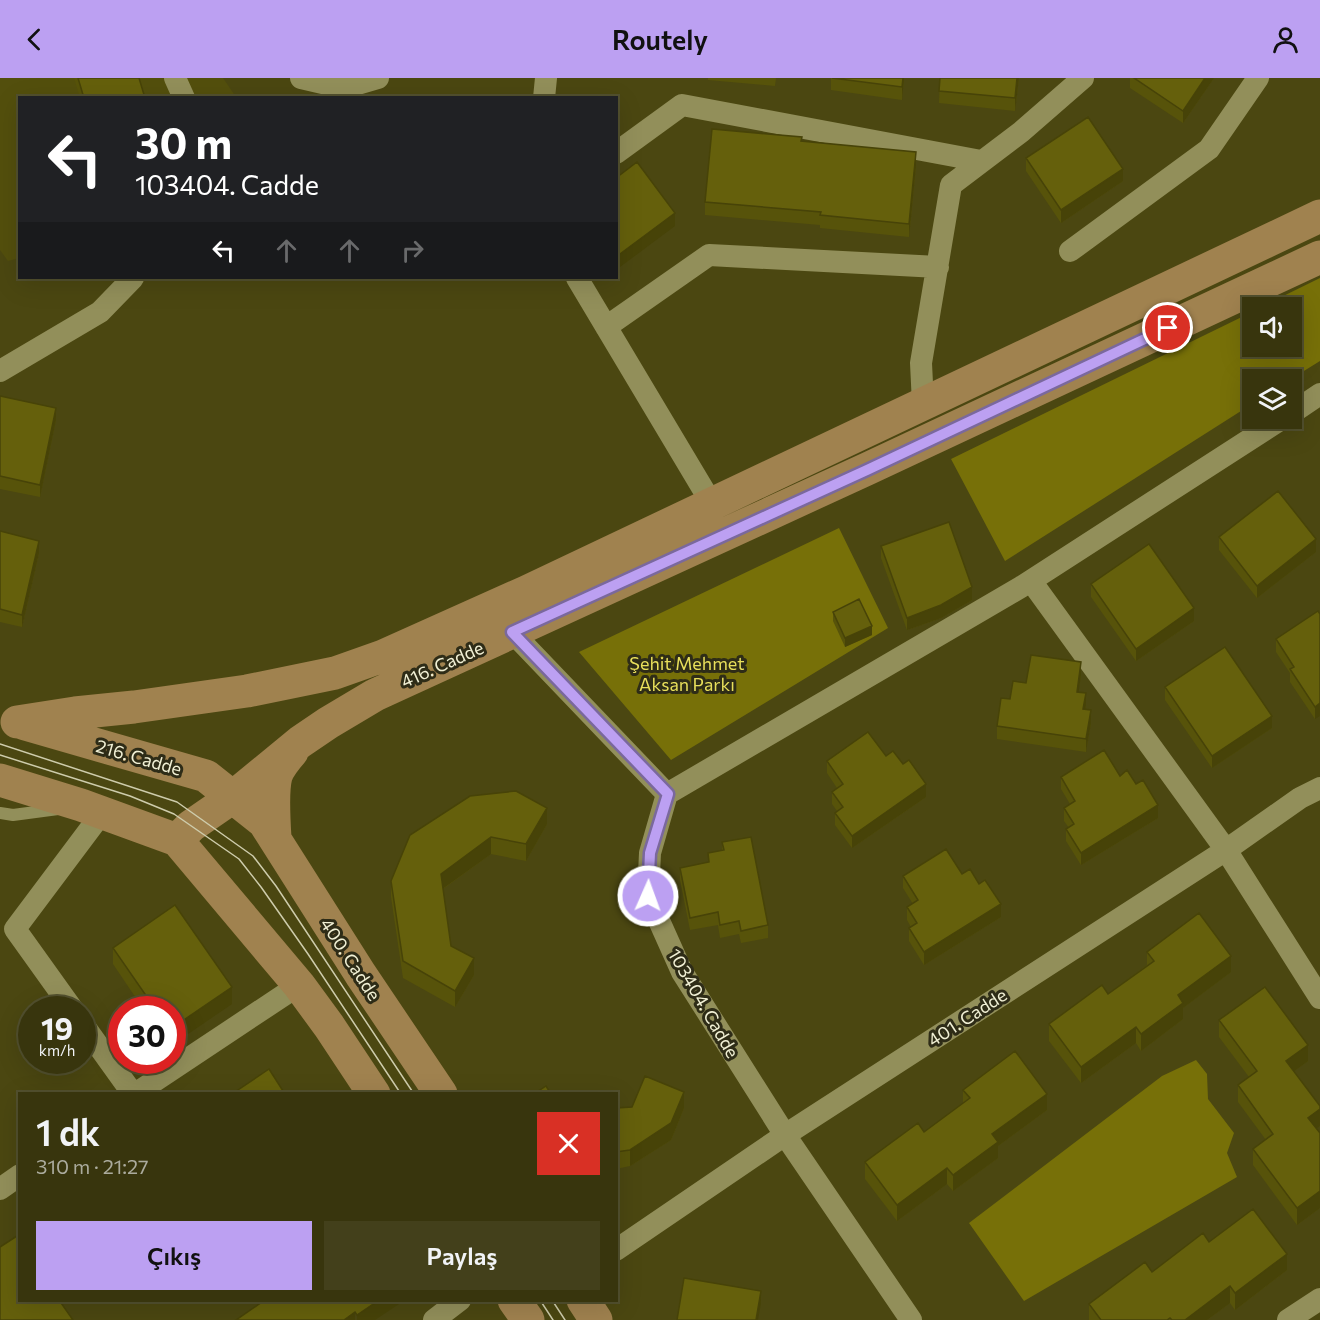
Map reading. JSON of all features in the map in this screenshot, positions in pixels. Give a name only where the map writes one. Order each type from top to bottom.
[{"type":"main road","points":[[8,719],[200,699],[335,673],[383,656],[712,504],[1320,216]]},
{"type":"main road","name":"416. Cadde","points":[[177,840],[191,826],[233,797],[300,742],[375,695],[867,470],[1320,257]]},
{"type":"main road","name":"216. Cadde","points":[[8,719],[206,776],[269,830]]},
{"type":"main road","points":[[269,830],[276,777],[282,764],[300,742]]},
{"type":"main road","points":[[0,780],[177,840],[299,985],[373,1092]]},
{"type":"main road","name":"400. Cadde","points":[[269,830],[361,975],[440,1092]]},
{"type":"main road","points":[[515,1302],[528,1320]]},
{"type":"main road","points":[[584,1302],[596,1320]]},
{"type":"street","points":[[175,78],[183,96]]},
{"type":"street","points":[[301,78],[344,88],[378,78]]},
{"type":"street","points":[[544,96],[546,78]]},
{"type":"street","points":[[923,404],[921,363],[951,185],[1021,132],[1083,78]]},
{"type":"street","points":[[1070,251],[1209,149],[1258,78]]},
{"type":"street","points":[[618,152],[682,105],[981,161]]},
{"type":"street","points":[[606,327],[709,255],[938,267]]},
{"type":"street","points":[[0,371],[100,312],[132,279]]},
{"type":"street","points":[[578,279],[712,504]]},
{"type":"street","points":[[1302,406],[1320,394]]},
{"type":"street","points":[[512,632],[668,794],[1031,581],[1265,429]]},
{"type":"street","points":[[1031,581],[1226,850],[1320,998]]},
{"type":"street","name":"401. Cadde","points":[[618,1249],[785,1135],[1226,850],[1300,798],[1320,788]]},
{"type":"street","name":"103404. Cadde","points":[[668,794],[650,853],[648,896],[682,972],[785,1135],[911,1320]]},
{"type":"street","points":[[63,996],[15,929],[91,809]]},
{"type":"street","points":[[137,1092],[299,985]]},
{"type":"street","points":[[96,1042],[133,1092]]},
{"type":"street","points":[[0,1189],[18,1176]]},
{"type":"street","points":[[1288,1320],[1320,1299]]},
{"type":"street","points":[[434,1320],[457,1302]]},
{"type":"lane","points":[[0,813],[14,815],[91,809]]},
{"type":"shaded area","points":[[0,78],[223,78],[235,96],[18,96],[18,258],[8,261],[0,250]]},
{"type":"green space","points":[[1320,278],[1320,361],[1302,372],[1302,369],[1242,369],[1242,410],[1005,561],[951,459],[1242,317],[1242,357],[1302,357],[1302,297],[1281,297]]},
{"type":"green space","name":"Şehit Mehmet Aksan Parkı","points":[[839,528],[888,628],[671,760],[579,652]]},
{"type":"green space","points":[[1196,1060],[1207,1074],[1208,1099],[1234,1133],[1227,1153],[1237,1177],[1024,1301],[969,1223],[1162,1076]]},
{"type":"building","points":[[78,78],[139,78],[144,96],[83,96]]},
{"type":"building","points":[[832,78],[903,78],[902,87]]},
{"type":"building","points":[[940,78],[1017,78],[1015,98],[939,91]]},
{"type":"building","points":[[1134,78],[1205,78],[1183,111]]},
{"type":"building","points":[[1088,117],[1123,169],[1061,210],[1026,158]]},
{"type":"building","points":[[712,129],[802,137],[801,141],[916,152],[909,224],[820,215],[821,212],[705,202]]},
{"type":"building","points":[[637,162],[675,213],[618,256],[618,176]]},
{"type":"building","points":[[0,396],[56,408],[40,485],[0,476]]},
{"type":"building","points":[[1278,491],[1316,539],[1257,586],[1219,537]]},
{"type":"building","points":[[949,522],[972,587],[941,605],[907,618],[881,546]]},
{"type":"building","points":[[0,531],[39,541],[22,615],[0,609]]},
{"type":"building","points":[[1149,544],[1194,608],[1136,649],[1091,584]]},
{"type":"building","points":[[859,599],[872,626],[845,638],[833,612]]},
{"type":"building","points":[[1318,611],[1320,614],[1320,703],[1315,707],[1290,669],[1294,667],[1276,639]]},
{"type":"building","points":[[1225,647],[1272,716],[1212,756],[1165,687]]},
{"type":"building","points":[[1031,655],[1081,662],[1077,692],[1086,693],[1083,709],[1091,710],[1086,739],[997,726],[1001,698],[1010,699],[1013,681],[1026,683]]},
{"type":"building","points":[[868,732],[886,756],[893,751],[903,764],[909,760],[926,784],[852,836],[835,813],[843,807],[832,792],[843,784],[827,761]]},
{"type":"building","points":[[1104,750],[1120,776],[1127,770],[1136,784],[1143,780],[1158,805],[1081,853],[1066,829],[1074,824],[1064,808],[1075,801],[1061,777]]},
{"type":"building","points":[[516,791],[547,808],[526,844],[491,837],[441,874],[451,946],[474,958],[455,991],[403,961],[391,881],[410,835],[470,796]]},
{"type":"building","points":[[751,837],[768,925],[741,931],[739,921],[720,925],[718,912],[690,918],[680,868],[709,862],[708,853],[724,850],[722,842]]},
{"type":"building","points":[[946,849],[962,874],[970,869],[979,884],[985,880],[1001,904],[924,952],[909,928],[917,923],[907,907],[918,900],[903,876]]},
{"type":"building","points":[[175,905],[232,987],[186,1018],[186,996],[146,996],[113,948]]},
{"type":"building","points":[[1199,913],[1231,956],[1178,995],[1183,1003],[1141,1034],[1136,1027],[1081,1067],[1049,1024],[1102,985],[1108,994],[1154,961],[1147,952]]},
{"type":"building","points":[[1265,987],[1308,1045],[1286,1061],[1320,1106],[1320,1109],[1308,1118],[1320,1133],[1320,1191],[1297,1208],[1253,1149],[1273,1134],[1238,1085],[1257,1071],[1219,1020]]},
{"type":"building","points":[[1015,1051],[1047,1094],[992,1134],[998,1142],[953,1175],[947,1168],[897,1205],[865,1162],[918,1123],[924,1132],[970,1098],[963,1090]]},
{"type":"building","points":[[269,1069],[284,1092],[235,1092]]},
{"type":"building","points":[[645,1076],[684,1092],[671,1123],[630,1150],[618,1152],[618,1108],[632,1107]]},
{"type":"building","points":[[546,1086],[550,1092],[537,1092]]},
{"type":"building","points":[[1253,1209],[1287,1254],[1235,1293],[1230,1286],[1185,1320],[1170,1318],[1167,1320],[1101,1320],[1089,1304],[1145,1262],[1152,1272],[1203,1233],[1209,1242]]},
{"type":"building","points":[[18,1235],[18,1302],[60,1302],[73,1320],[0,1320],[0,1247]]},
{"type":"building","points":[[684,1278],[761,1291],[756,1320],[677,1320]]},
{"type":"building","points":[[262,1302],[376,1302],[357,1315],[355,1312],[344,1320],[236,1320]]},
{"type":"tram line","points":[[0,744],[177,802],[253,856],[276,886],[413,1092]]},
{"type":"tram line","points":[[0,755],[130,796],[174,814],[239,859],[308,954],[400,1092]]},
{"type":"tram line","points":[[541,1302],[553,1320]]},
{"type":"tram line","points":[[553,1302],[565,1320]]},
{"type":"route","points":[[648,896],[650,853],[668,794],[512,632],[867,470],[1168,328]]}]
